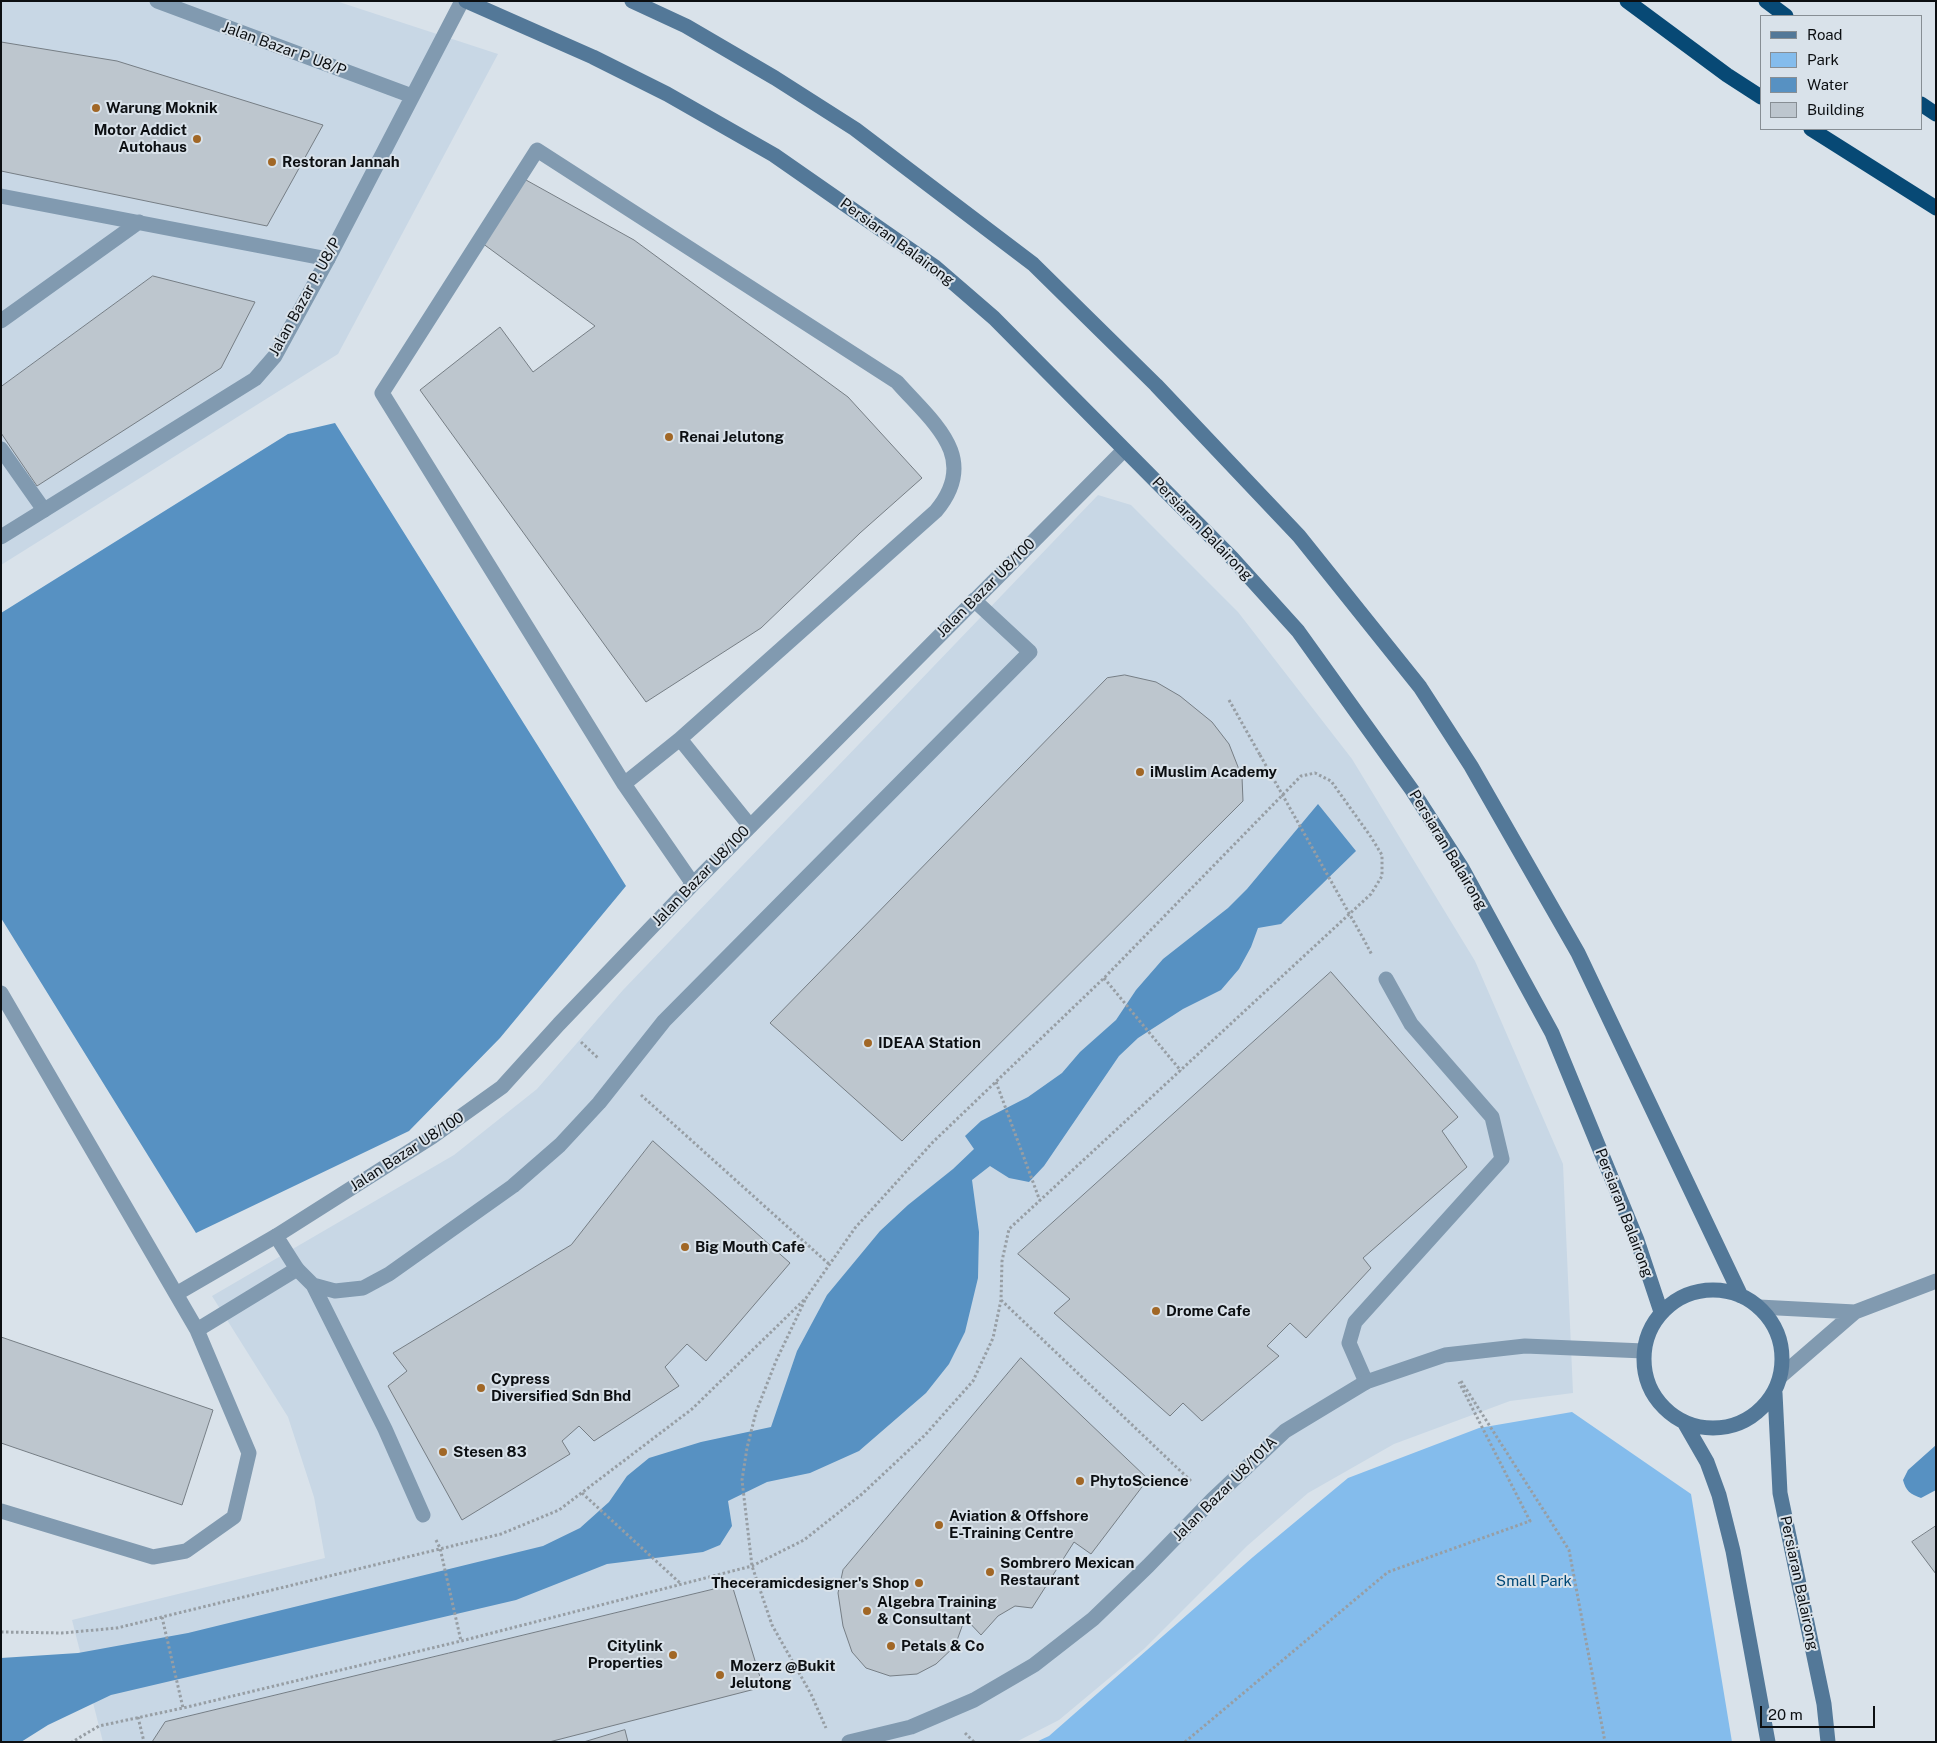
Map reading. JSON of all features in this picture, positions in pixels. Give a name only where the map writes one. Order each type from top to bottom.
[{"type":"highway","points":[[1627,1],[1727,75],[1760,96]]},
{"type":"highway","points":[[1766,1],[1785,15]]},
{"type":"highway","points":[[1922,105],[1936,114]]},
{"type":"highway","points":[[1813,130],[1936,208]]},
{"type":"street","name":"Jalan Bazar P U8/P","points":[[157,1],[412,96]]},
{"type":"street","name":"Jalan Bazar P. U8/P","points":[[1,536],[255,379],[275,356],[464,1]]},
{"type":"street","name":"Persiaran Balairong","points":[[464,1],[592,57],[659,90],[774,155],[935,267],[994,318],[1232,558],[1298,631],[1412,790],[1462,868],[1552,1033],[1637,1240],[1661,1312]]},
{"type":"street","points":[[632,1],[686,26],[775,78],[855,129],[1033,264],[1156,385],[1299,536],[1420,687],[1471,766],[1578,953],[1741,1296]]},
{"type":"street","points":[[624,784],[680,739],[936,511],[947,497],[954,481],[954,463],[950,446],[940,430],[897,382],[537,150],[382,392],[624,784],[693,884]]},
{"type":"street","points":[[1,196],[328,259]]},
{"type":"street","points":[[1,321],[139,222]]},
{"type":"street","points":[[1,449],[44,510]]},
{"type":"street","name":"Jalan Bazar U8/100","points":[[176,1294],[276,1236],[432,1137],[502,1087],[559,1024],[693,884],[1124,450]]},
{"type":"street","points":[[313,1285],[335,1291],[363,1288],[390,1274],[513,1186],[560,1145],[598,1103],[664,1021],[1030,652],[974,600]]},
{"type":"street","points":[[680,739],[750,826]]},
{"type":"street","points":[[1366,1382],[1349,1343],[1355,1322],[1502,1159],[1492,1117],[1411,1024],[1386,979]]},
{"type":"street","points":[[1,993],[197,1330],[248,1454],[234,1517],[186,1551],[153,1557],[1,1511]]},
{"type":"street","points":[[276,1236],[296,1270],[313,1285],[385,1429],[423,1515]]},
{"type":"street","points":[[197,1330],[296,1270]]},
{"type":"street","points":[[1781,1376],[1855,1312],[1936,1281]]},
{"type":"street","points":[[1721,1290],[1741,1296],[1759,1307],[1771,1321],[1780,1338],[1783,1357],[1781,1376],[1774,1392],[1762,1409],[1745,1422],[1725,1428],[1704,1428],[1684,1422],[1666,1410],[1652,1394],[1645,1373],[1644,1351],[1650,1330],[1661,1312],[1678,1298],[1699,1291],[1721,1290]]},
{"type":"street","points":[[1759,1307],[1855,1312]]},
{"type":"street","name":"Jalan Bazar U8/101A","points":[[849,1742],[911,1727],[974,1700],[1034,1665],[1093,1619],[1212,1500],[1285,1431],[1366,1382],[1445,1355],[1525,1346],[1644,1351]]},
{"type":"street","name":"Persiaran Balairong","points":[[1774,1392],[1780,1493],[1824,1704],[1828,1742]]},
{"type":"street","points":[[1684,1422],[1707,1462],[1719,1495],[1733,1551],[1768,1742]]},
{"type":"path","points":[[1229,700],[1363,938]]},
{"type":"path","points":[[72,1742],[99,1726],[183,1708],[461,1640],[752,1566],[804,1540],[862,1494],[924,1435],[973,1382],[993,1338],[1001,1300],[1002,1260],[1009,1230],[1371,894],[1382,876],[1382,855],[1331,781],[1315,773],[1301,776],[1104,978],[927,1150],[855,1228],[806,1298],[776,1362],[756,1412],[747,1448],[742,1480],[752,1566],[772,1624],[811,1694],[829,1734]]},
{"type":"path","points":[[1104,978],[1181,1071]]},
{"type":"path","points":[[559,1024],[620,1076],[830,1265]]},
{"type":"path","points":[[996,1082],[1040,1201]]},
{"type":"path","points":[[1001,1300],[1212,1500]]},
{"type":"path","points":[[1185,1742],[1388,1572],[1530,1521],[1445,1355]]},
{"type":"path","points":[[1445,1355],[1569,1550],[1605,1742]]},
{"type":"path","points":[[582,1492],[680,1584]]},
{"type":"path","points":[[440,1548],[461,1640]]},
{"type":"path","points":[[162,1617],[183,1708]]},
{"type":"path","points":[[138,1717],[144,1742]]},
{"type":"shaded area","points":[[1,1],[336,1],[498,54],[338,354],[1,565]]},
{"type":"shaded area","points":[[1098,495],[1131,505],[1238,612],[1352,759],[1475,961],[1563,1164],[1573,1393],[1510,1401],[1394,1444],[1308,1493],[1247,1546],[1144,1649],[1059,1720],[1016,1742],[103,1742],[72,1620],[325,1558],[314,1497],[288,1417],[212,1296],[454,1155],[537,1089],[623,990]]},
{"type":"green space","name":"Small Park","points":[[1572,1412],[1691,1494],[1732,1742],[1036,1742],[1049,1736],[1253,1557],[1348,1478],[1479,1428]]},
{"type":"water","points":[[335,423],[626,886],[500,1038],[409,1131],[196,1233],[1,918],[1,613],[288,434]]},
{"type":"water","points":[[1318,804],[1356,851],[1281,924],[1258,928],[1251,947],[1239,969],[1221,990],[1183,1009],[1138,1038],[1119,1056],[1044,1166],[1029,1182],[1009,1178],[990,1166],[972,1180],[979,1232],[978,1278],[965,1332],[949,1364],[926,1393],[859,1451],[810,1473],[767,1482],[728,1501],[732,1526],[720,1545],[703,1552],[607,1564],[516,1600],[111,1695],[48,1725],[21,1742],[1,1742],[1,1658],[78,1653],[188,1633],[543,1546],[580,1528],[609,1502],[627,1476],[649,1458],[701,1442],[771,1427],[797,1351],[827,1295],[880,1231],[974,1149],[965,1136],[981,1121],[1028,1097],[1062,1073],[1080,1052],[1116,1020],[1136,990],[1163,959],[1228,908],[1247,889]]},
{"type":"water","points":[[1936,1445],[1936,1490],[1921,1498],[1909,1492],[1903,1480],[1908,1470]]},
{"type":"building","points":[[1,42],[117,61],[323,125],[267,226],[1,171]]},
{"type":"building","name":"Renai Jelutong","points":[[526,180],[634,240],[848,397],[922,478],[860,533],[761,628],[646,702],[420,390],[500,327],[533,372],[595,326],[482,243]]},
{"type":"building","points":[[153,276],[255,302],[221,368],[37,486],[1,433],[1,387]]},
{"type":"building","points":[[1125,675],[1156,682],[1180,696],[1212,722],[1229,744],[1242,777],[1243,801],[902,1141],[770,1023],[1107,678]]},
{"type":"building","points":[[1331,972],[1458,1117],[1442,1131],[1467,1167],[1363,1258],[1371,1268],[1306,1338],[1290,1323],[1267,1346],[1279,1356],[1202,1421],[1183,1403],[1170,1416],[1054,1313],[1070,1299],[1018,1254]]},
{"type":"building","points":[[653,1141],[790,1263],[706,1361],[687,1344],[665,1367],[679,1386],[594,1441],[579,1426],[562,1441],[570,1454],[462,1520],[388,1386],[407,1371],[393,1353],[571,1245]]},
{"type":"building","points":[[1,1337],[213,1410],[182,1505],[1,1443]]},
{"type":"building","points":[[1021,1358],[1148,1479],[1091,1554],[1074,1542],[1032,1608],[1015,1606],[998,1616],[981,1635],[965,1618],[955,1646],[936,1664],[917,1674],[890,1676],[866,1668],[852,1652],[843,1626],[838,1593],[843,1570]]},
{"type":"building","points":[[1936,1526],[1936,1574],[1912,1542]]},
{"type":"building","points":[[732,1585],[763,1687],[549,1742],[152,1742],[165,1722]]},
{"type":"building","points":[[625,1730],[628,1742],[584,1742]]},
{"type":"place","name":"Warung Moknik","points":[[96,108]]},
{"type":"place","name":"Motor Addict Autohaus","points":[[197,139]]},
{"type":"place","name":"Restoran Jannah","points":[[272,162]]},
{"type":"place","name":"Renai Jelutong","points":[[669,437]]},
{"type":"place","name":"iMuslim Academy","points":[[1140,772]]},
{"type":"place","name":"IDEAA Station","points":[[868,1043]]},
{"type":"place","name":"Big Mouth Cafe","points":[[685,1247]]},
{"type":"place","name":"Drome Cafe","points":[[1156,1311]]},
{"type":"place","name":"Cypress Diversified Sdn Bhd","points":[[481,1388]]},
{"type":"place","name":"Stesen 83","points":[[443,1452]]},
{"type":"place","name":"PhytoScience","points":[[1080,1481]]},
{"type":"place","name":"Aviation & Offshore E-Training Centre","points":[[939,1525]]},
{"type":"place","name":"Sombrero Mexican Restaurant","points":[[990,1572]]},
{"type":"place","name":"Theceramicdesigner's Shop","points":[[919,1583]]},
{"type":"place","name":"Algebra Training & Consultant","points":[[867,1611]]},
{"type":"place","name":"Petals & Co","points":[[891,1646]]},
{"type":"place","name":"Citylink Properties","points":[[673,1655]]},
{"type":"place","name":"Mozerz @Bukit Jelutong","points":[[720,1675]]}]
